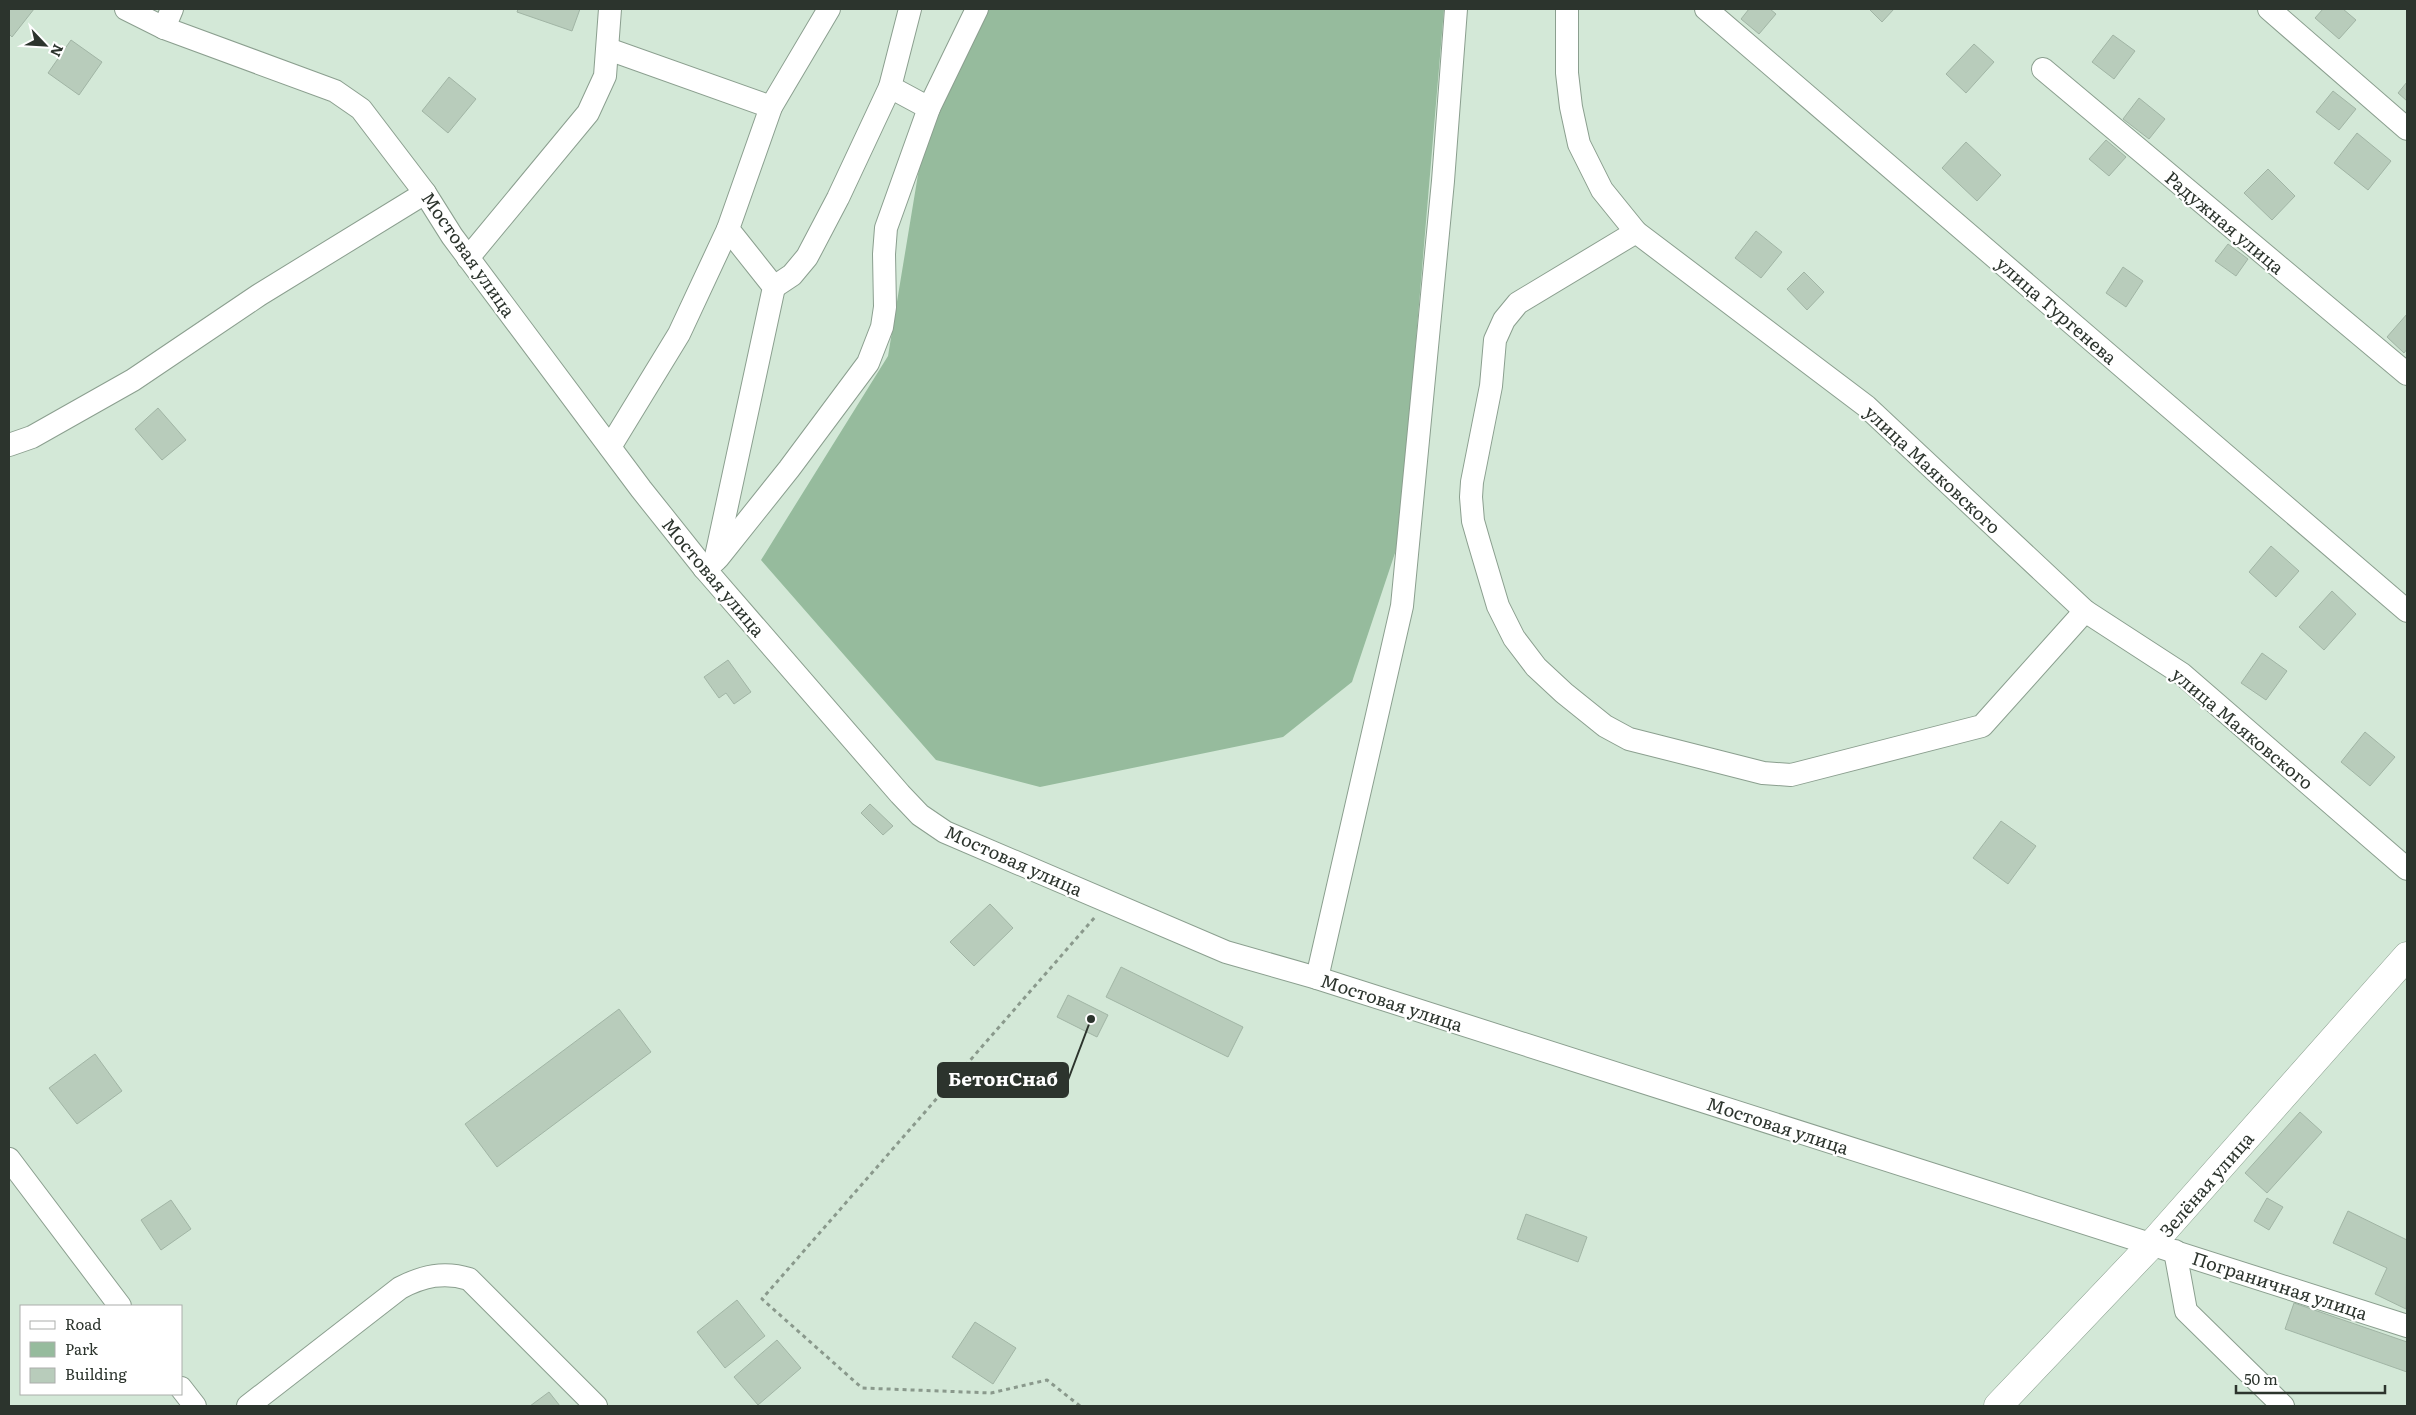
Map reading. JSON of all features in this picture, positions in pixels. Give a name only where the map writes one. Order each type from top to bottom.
[{"type":"main road","name":"Зелёная улица","points":[[1998,1406],[2164,1248],[2407,956]]},
{"type":"street","name":"Мостовая улица","points":[[126,9],[168,18],[335,91],[352,101],[361,110],[425,193],[468,258],[610,448],[710,564],[920,815],[945,832],[1226,952],[1317,978],[2164,1248]]},
{"type":"street","points":[[468,258],[588,114],[602,86],[608,49],[610,9]]},
{"type":"street","points":[[610,448],[679,334],[728,229],[771,107],[829,9]]},
{"type":"street","points":[[710,564],[774,287],[792,275],[807,257],[838,198],[890,87],[910,9]]},
{"type":"street","points":[[710,564],[790,469],[868,363],[874,349],[885,307],[884,254],[886,228],[929,108],[978,9]]},
{"type":"street","points":[[1317,978],[1402,606],[1442,191],[1456,9]]},
{"type":"street","name":"улица Маяковского","points":[[1567,9],[1567,72],[1571,106],[1579,144],[1602,190],[1636,232],[1866,406],[2085,611],[2182,674],[2407,869]]},
{"type":"street","name":"улица Тургенева","points":[[1706,9],[2407,611]]},
{"type":"street","points":[[2269,9],[2407,130]]},
{"type":"street","points":[[608,49],[771,107]]},
{"type":"street","name":"Радужная улица","points":[[2043,69],[2407,374]]},
{"type":"street","points":[[890,87],[929,108]]},
{"type":"street","points":[[9,445],[32,437],[133,380],[260,295],[425,193]]},
{"type":"street","points":[[728,229],[774,287]]},
{"type":"street","points":[[1636,232],[1518,303],[1504,320],[1495,340],[1491,386],[1472,482],[1473,521],[1498,606],[1524,653],[1564,693],[1605,726],[1629,739],[1763,773],[1790,775],[1982,726],[2085,611]]},
{"type":"street","points":[[9,1158],[119,1305]]},
{"type":"street","points":[[2164,1248],[2186,1311],[2283,1406]]},
{"type":"street","name":"Пограничная улица","points":[[2164,1248],[2407,1326]]},
{"type":"street","points":[[248,1406],[400,1288],[419,1278],[437,1275],[456,1275],[469,1279],[596,1406]]},
{"type":"street","points":[[182,1389],[195,1406]]},
{"type":"path","points":[[1080,1406],[1047,1380],[991,1394],[862,1388],[762,1299],[1108,902]]},
{"type":"green space","points":[[984,9],[1444,9],[1399,541],[1352,682],[1283,737],[1040,787],[936,760],[761,560],[888,356],[929,108]]},
{"type":"building","points":[[9,9],[34,9],[12,37],[9,34]]},
{"type":"building","points":[[518,9],[580,9],[572,31],[517,12]]},
{"type":"building","points":[[1749,9],[1770,9],[1776,14],[1759,34],[1741,19]]},
{"type":"building","points":[[1869,9],[1894,9],[1882,22]]},
{"type":"building","points":[[2323,9],[2343,9],[2356,20],[2339,39],[2315,18]]},
{"type":"building","points":[[2113,35],[2135,51],[2114,79],[2092,62]]},
{"type":"building","points":[[71,40],[102,62],[79,95],[48,73]]},
{"type":"building","points":[[1974,44],[1994,62],[1966,93],[1946,74]]},
{"type":"building","points":[[449,77],[476,99],[448,133],[422,111]]},
{"type":"building","points":[[2407,82],[2407,101],[2398,93]]},
{"type":"building","points":[[2333,91],[2356,109],[2339,130],[2316,112]]},
{"type":"building","points":[[2139,98],[2165,119],[2149,139],[2123,119]]},
{"type":"building","points":[[2357,133],[2391,161],[2368,190],[2334,163]]},
{"type":"building","points":[[2106,140],[2126,157],[2109,176],[2089,159]]},
{"type":"building","points":[[1966,142],[2001,175],[1977,201],[1942,168]]},
{"type":"building","points":[[2268,169],[2295,196],[2272,220],[2244,193]]},
{"type":"building","points":[[1756,231],[1782,252],[1761,278],[1735,258]]},
{"type":"building","points":[[2228,244],[2248,259],[2236,276],[2215,261]]},
{"type":"building","points":[[2123,267],[2143,281],[2126,307],[2106,293]]},
{"type":"building","points":[[1804,272],[1824,292],[1807,310],[1787,289]]},
{"type":"building","points":[[2407,314],[2407,349],[2404,353],[2387,337]]},
{"type":"building","points":[[158,408],[186,440],[162,460],[135,429]]},
{"type":"building","points":[[2271,546],[2299,571],[2276,597],[2249,572]]},
{"type":"building","points":[[2332,591],[2356,614],[2324,650],[2299,627]]},
{"type":"building","points":[[2262,653],[2287,671],[2266,700],[2241,683]]},
{"type":"building","points":[[728,660],[751,692],[734,704],[726,693],[719,698],[704,677]]},
{"type":"building","points":[[2365,732],[2395,757],[2370,786],[2341,762]]},
{"type":"building","points":[[870,804],[893,826],[883,835],[861,813]]},
{"type":"building","points":[[2001,821],[2036,846],[2008,884],[1973,858]]},
{"type":"building","points":[[990,904],[1013,928],[974,966],[950,942]]},
{"type":"building","points":[[1121,967],[1243,1027],[1228,1057],[1106,997]]},
{"type":"building","points":[[1068,995],[1108,1015],[1097,1037],[1057,1017]]},
{"type":"building","points":[[619,1009],[651,1052],[497,1167],[465,1124]]},
{"type":"building","points":[[95,1054],[122,1091],[77,1124],[49,1088]]},
{"type":"building","points":[[2300,1112],[2322,1132],[2267,1193],[2245,1173]]},
{"type":"building","points":[[2267,1198],[2283,1207],[2269,1230],[2254,1221]]},
{"type":"building","points":[[171,1200],[191,1229],[161,1250],[141,1220]]},
{"type":"building","points":[[2348,1211],[2407,1240],[2406,1309],[2375,1294],[2387,1268],[2333,1243]]},
{"type":"building","points":[[1526,1214],[1587,1237],[1578,1262],[1517,1239]]},
{"type":"building","points":[[737,1300],[765,1336],[725,1368],[697,1332]]},
{"type":"building","points":[[2294,1303],[2407,1342],[2407,1372],[2285,1329]]},
{"type":"building","points":[[975,1322],[1016,1348],[993,1384],[952,1357]]},
{"type":"building","points":[[777,1340],[801,1368],[758,1405],[734,1377]]},
{"type":"building","points":[[549,1392],[560,1406],[530,1406]]},
{"type":"place","name":"БетонСнаб","points":[[1091,1019]]}]
